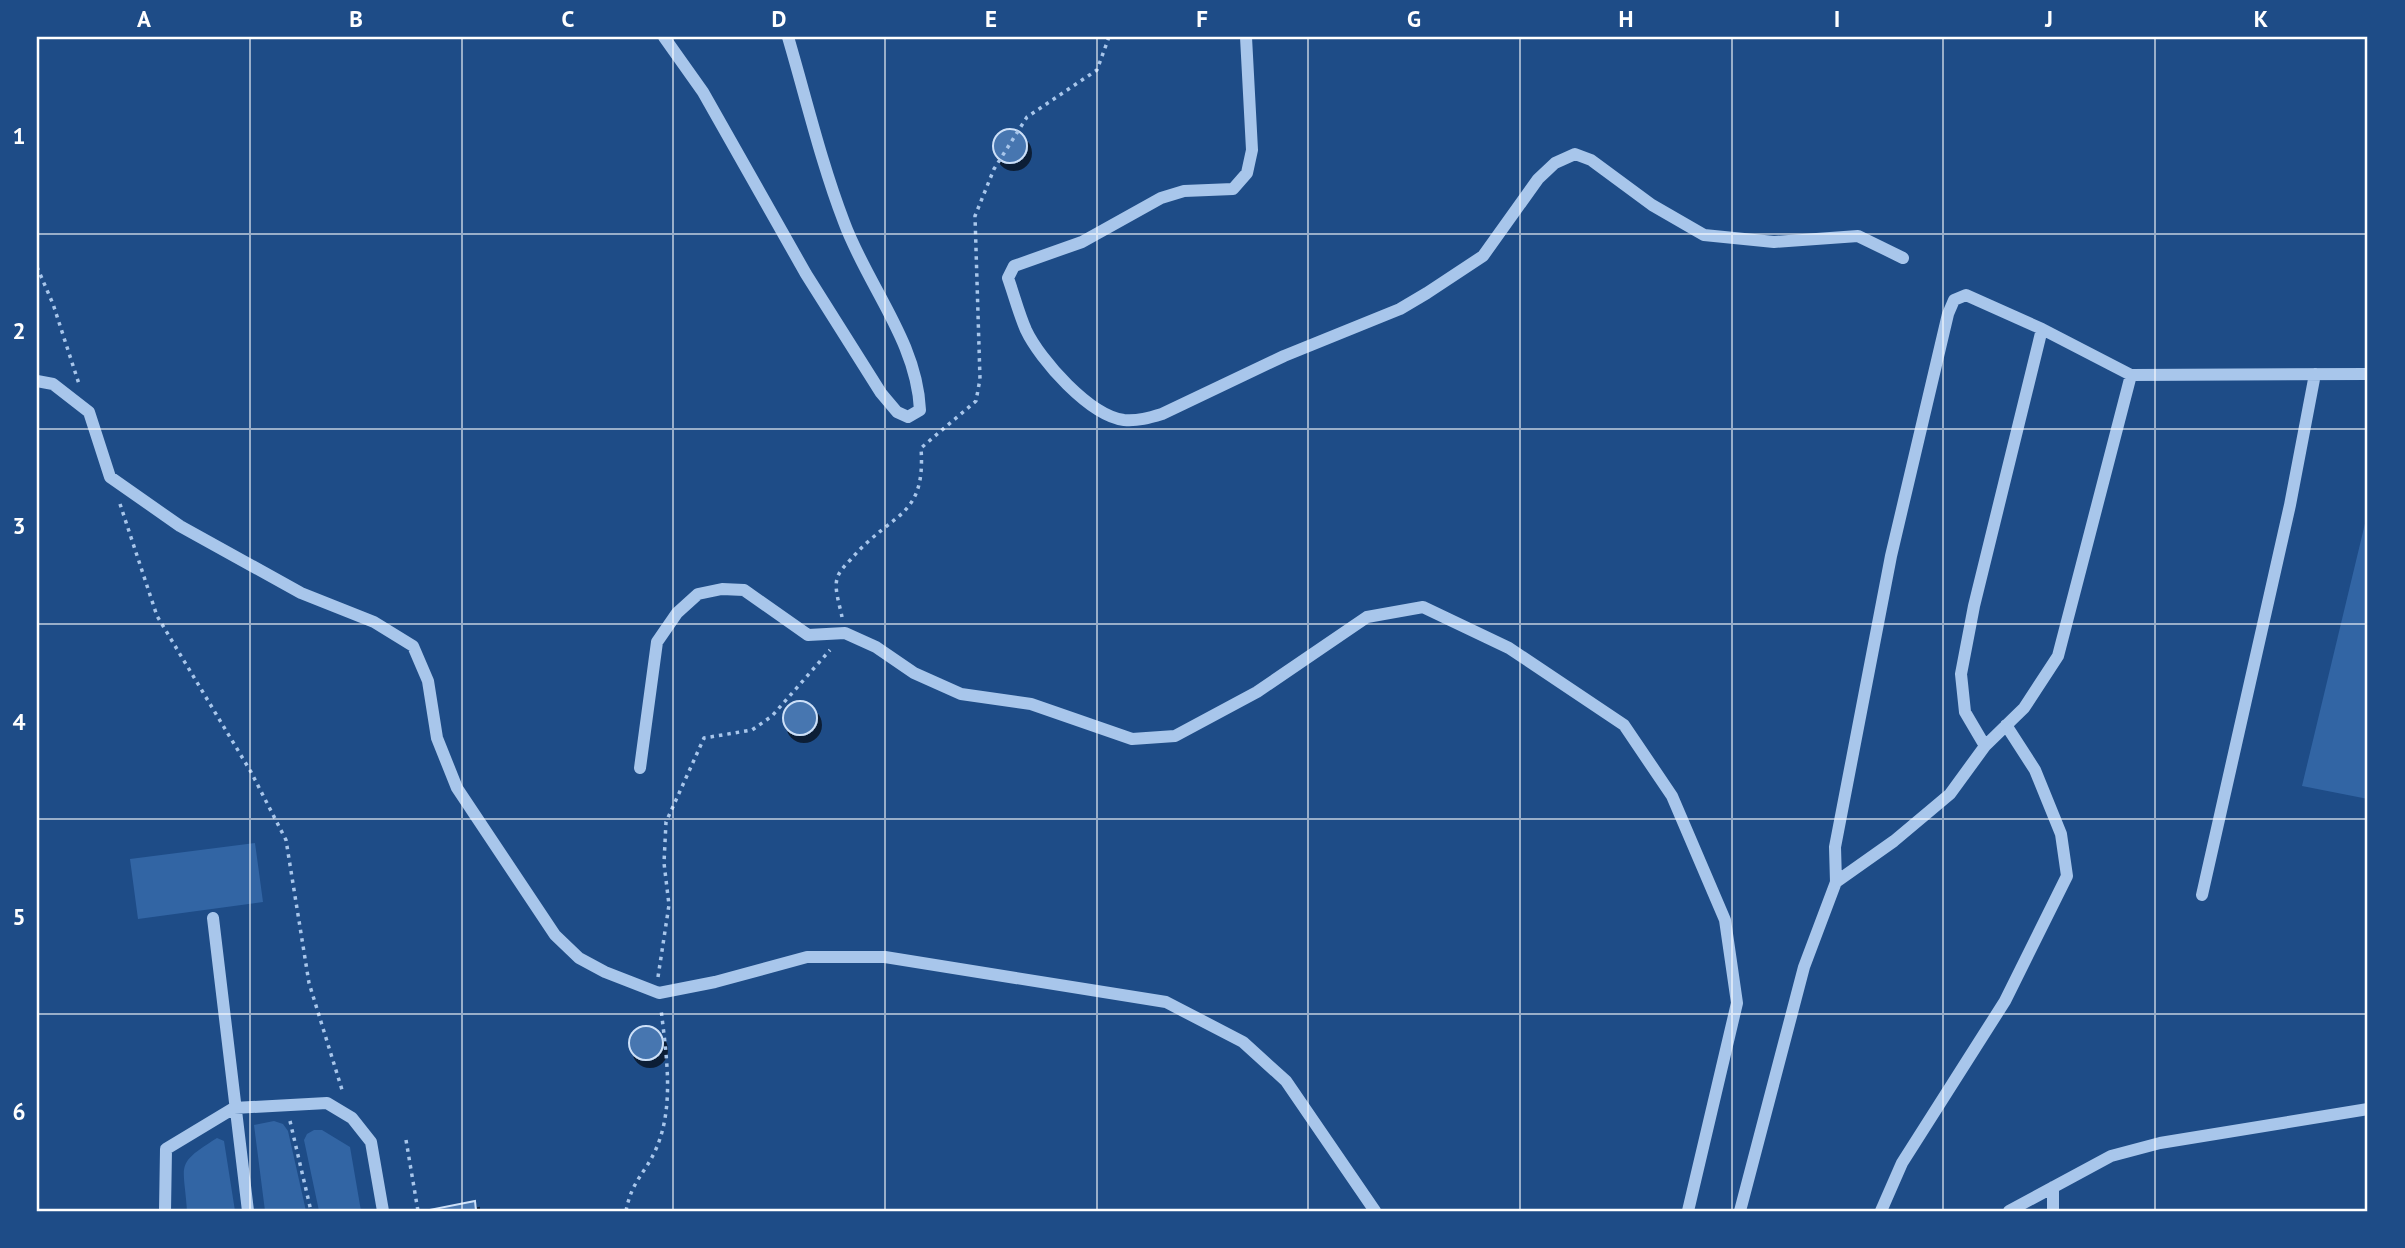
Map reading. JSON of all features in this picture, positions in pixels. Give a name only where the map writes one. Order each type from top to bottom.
[{"type":"street","points":[[664,37],[703,92],[806,274],[861,360],[897,412],[908,417],[920,410],[919,389],[894,322],[844,222],[788,37]]},
{"type":"street","points":[[1246,37],[1252,150],[1248,173],[1233,189],[1184,191],[1161,198],[1082,242],[1014,266],[1008,278],[1027,331],[1053,370],[1098,410],[1122,420],[1142,420],[1162,414],[1284,356],[1399,309],[1427,293],[1483,256],[1538,180],[1555,163],[1575,153],[1591,160],[1652,205],[1704,235],[1774,242],[1858,236],[1903,258]]},
{"type":"street","points":[[1740,1211],[1804,967],[1836,882],[1835,847],[1891,556],[1948,314],[1954,300],[1966,295],[2042,329],[2131,375],[2368,374]]},
{"type":"street","points":[[1985,746],[1965,712],[1961,674],[1974,606],[2042,329]]},
{"type":"street","points":[[2202,895],[2290,505],[2315,374]]},
{"type":"street","points":[[1836,882],[1894,841],[1951,794],[1985,746],[2024,708],[2058,656],[2131,375]]},
{"type":"street","points":[[37,381],[53,384],[89,412],[110,477],[180,526],[301,593],[374,622],[413,646],[428,681],[437,738],[457,788],[555,934],[588,962],[659,993],[715,982],[807,957],[885,957],[1166,1002],[1243,1042],[1286,1082],[1375,1211]]},
{"type":"street","points":[[640,768],[657,642],[677,613],[698,594],[722,589],[744,590],[808,635],[845,633],[876,647],[914,673],[961,694],[1031,704],[1132,740],[1175,736],[1257,692],[1367,617],[1423,607],[1509,649],[1624,725],[1672,796],[1725,920],[1737,1003],[1688,1211]]},
{"type":"street","points":[[1881,1211],[1902,1163],[2005,1001],[2067,876],[2061,834],[2035,770],[2006,725]]},
{"type":"street","points":[[213,918],[248,1211]]},
{"type":"street","points":[[165,1211],[166,1149],[234,1108],[327,1103],[352,1118],[371,1142],[383,1211]]},
{"type":"street","points":[[2009,1211],[2110,1156],[2160,1143],[2368,1109]]},
{"type":"street","points":[[2053,1187],[2053,1211]]},
{"type":"path","points":[[626,1211],[631,1188],[656,1149],[667,1110],[666,1050],[658,969],[669,905],[664,863],[666,822],[704,738],[752,730],[772,716],[845,633],[835,581],[874,533],[906,512],[920,488],[921,448],[976,401],[980,379],[975,216],[995,169],[1027,117],[1097,70],[1109,37]]},
{"type":"path","points":[[37,267],[53,304],[89,412]]},
{"type":"path","points":[[110,477],[157,616],[251,772],[286,840],[309,983],[332,1065],[352,1118]]},
{"type":"path","points":[[286,1105],[311,1211]]},
{"type":"path","points":[[406,1140],[418,1211]]},
{"type":"shaded area","points":[[2368,511],[2368,799],[2302,786]]},
{"type":"shaded area","points":[[255,843],[263,902],[138,919],[130,859]]},
{"type":"shaded area","points":[[274,1121],[283,1124],[288,1131],[306,1211],[265,1211],[254,1125]]},
{"type":"shaded area","points":[[322,1130],[350,1147],[361,1211],[319,1211],[304,1140],[307,1134]]},
{"type":"shaded area","points":[[217,1138],[224,1141],[235,1211],[187,1211],[185,1167],[194,1154]]},
{"type":"building","points":[[1010,129],[1022,134],[1027,146],[1022,158],[1010,163],[998,158],[993,146],[998,134]]},
{"type":"building","points":[[800,701],[812,706],[817,718],[812,730],[800,735],[788,730],[783,718],[788,706]]},
{"type":"building","points":[[646,1026],[658,1031],[663,1043],[658,1055],[646,1060],[634,1055],[629,1043],[634,1031]]},
{"type":"building","points":[[475,1201],[476,1211],[429,1210]]}]
